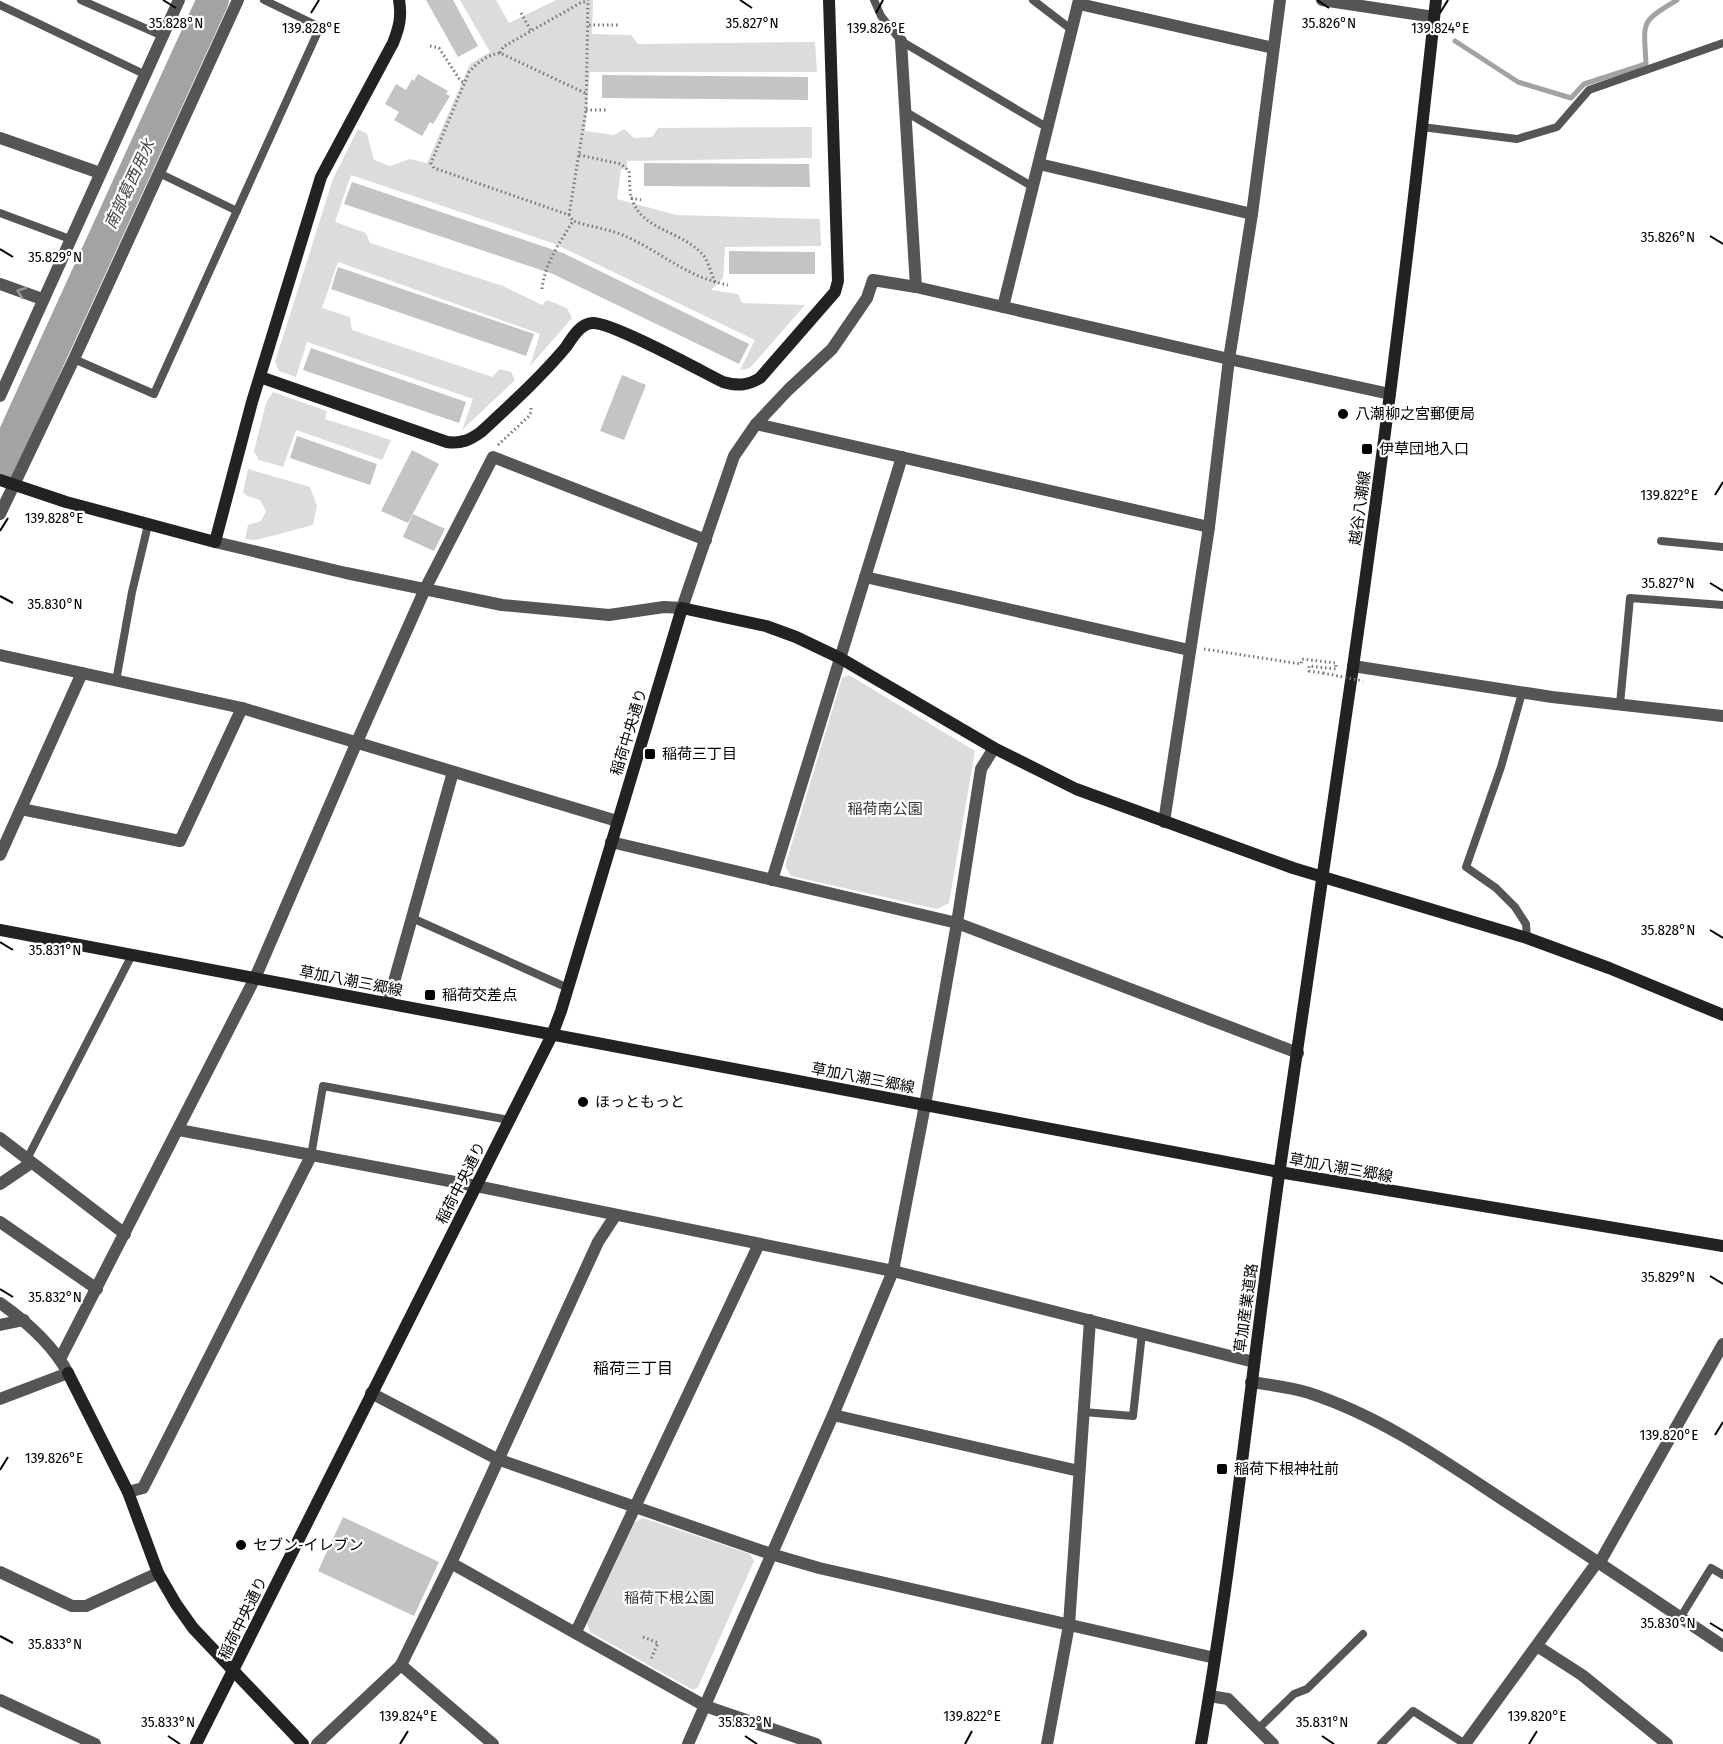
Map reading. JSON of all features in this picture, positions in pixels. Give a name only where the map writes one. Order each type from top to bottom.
[{"type":"street","points":[[0,394],[179,0]]},
{"type":"street","points":[[0,514],[6,482],[74,359],[238,0]]},
{"type":"street","points":[[215,542],[260,377],[321,177],[393,43],[402,13],[399,0]]},
{"type":"street","points":[[260,377],[457,444],[481,432],[531,384],[584,325],[592,323],[614,329],[723,382],[734,385],[749,384],[760,378],[835,292],[838,281],[829,0]]},
{"type":"street","points":[[1164,822],[1209,527],[1229,359],[1252,214],[1280,0]]},
{"type":"street","points":[[1322,0],[1434,17]]},
{"type":"street","name":"越谷八潮線","points":[[1322,876],[1390,394],[1436,0]]},
{"type":"street","points":[[1003,307],[1079,2],[1273,48]]},
{"type":"street","points":[[901,41],[916,286]]},
{"type":"street","points":[[0,138],[100,172]]},
{"type":"street","points":[[1039,164],[1252,214]]},
{"type":"street","points":[[682,608],[734,456],[756,424],[832,349],[849,328],[867,298],[873,280],[916,286],[1390,394]]},
{"type":"street","points":[[0,284],[42,299]]},
{"type":"street","points":[[756,424],[1209,527]]},
{"type":"street","points":[[60,1359],[255,978],[425,589],[493,457],[706,540]]},
{"type":"street","points":[[772,880],[902,457]]},
{"type":"street","points":[[6,482],[66,502],[215,542],[502,605],[609,615],[664,607],[682,608],[766,626],[796,637],[840,658],[994,748],[1076,789],[1293,868],[1527,938],[1609,968],[1723,1015]]},
{"type":"street","points":[[865,577],[1190,649]]},
{"type":"street","name":"稲荷中央通り","points":[[196,1744],[552,1035],[682,608]]},
{"type":"street","points":[[0,655],[242,708],[617,821]]},
{"type":"street","points":[[1353,666],[1522,693],[1723,716]]},
{"type":"street","points":[[0,855],[82,674]]},
{"type":"street","points":[[21,809],[180,841],[242,708]]},
{"type":"street","points":[[688,1744],[833,1415],[893,1271],[957,923],[981,769],[994,748]]},
{"type":"street","points":[[388,1003],[453,772]]},
{"type":"street","points":[[611,842],[957,923],[1298,1053]]},
{"type":"street","name":"草加産業道路","points":[[1201,1744],[1215,1658],[1322,876]]},
{"type":"street","name":"草加八潮三郷線","points":[[0,930],[1280,1172],[1723,1246]]},
{"type":"street","points":[[179,1130],[476,1186],[893,1271],[1254,1362]]},
{"type":"street","points":[[0,1138],[125,1234]]},
{"type":"street","points":[[128,1492],[143,1488],[311,1156]]},
{"type":"street","points":[[0,1184],[29,1161]]},
{"type":"street","points":[[317,1744],[401,1665],[451,1563],[598,1242],[615,1215]]},
{"type":"street","points":[[0,1222],[97,1289]]},
{"type":"street","points":[[576,1632],[759,1244]]},
{"type":"street","points":[[0,1303],[24,1320],[60,1359],[128,1492],[158,1573],[176,1604],[193,1628],[303,1744]]},
{"type":"street","points":[[0,1325],[24,1320]]},
{"type":"street","points":[[1047,1744],[1069,1624],[1090,1320]]},
{"type":"street","points":[[1465,1744],[1599,1562],[1723,1344]]},
{"type":"street","points":[[0,1399],[68,1373]]},
{"type":"street","points":[[1251,1382],[1306,1392],[1379,1422],[1599,1562],[1723,1647]]},
{"type":"street","points":[[371,1393],[497,1459],[771,1554],[819,1568],[1215,1658]]},
{"type":"street","points":[[833,1415],[1078,1471]]},
{"type":"street","points":[[451,1563],[705,1706],[816,1744]]},
{"type":"street","points":[[0,1572],[72,1606],[86,1606],[158,1573]]},
{"type":"street","points":[[1537,1646],[1581,1676],[1667,1744]]},
{"type":"street","points":[[401,1665],[493,1744]]},
{"type":"street","points":[[1209,1696],[1228,1699],[1273,1744]]},
{"type":"street","points":[[0,1700],[94,1744]]},
{"type":"lane","points":[[81,0],[163,36]]},
{"type":"lane","points":[[74,359],[154,394],[320,27],[264,0]]},
{"type":"lane","points":[[874,0],[881,16],[901,41],[1048,128]]},
{"type":"lane","points":[[1033,0],[1072,30]]},
{"type":"lane","points":[[0,5],[146,75]]},
{"type":"lane","points":[[1422,127],[1517,139],[1528,137],[1557,128],[1589,90],[1723,43]]},
{"type":"lane","points":[[906,112],[1033,187]]},
{"type":"lane","points":[[159,173],[237,211]]},
{"type":"lane","points":[[0,213],[70,239]]},
{"type":"lane","points":[[116,681],[132,592],[148,525]]},
{"type":"lane","points":[[1661,541],[1723,547]]},
{"type":"lane","points":[[1620,704],[1629,598],[1723,605]]},
{"type":"lane","points":[[1522,693],[1501,767],[1466,867],[1496,888],[1515,907],[1526,924],[1527,938]]},
{"type":"lane","points":[[412,918],[568,988]]},
{"type":"lane","points":[[29,1161],[132,955]]},
{"type":"lane","points":[[311,1156],[323,1086],[509,1120]]},
{"type":"lane","points":[[1083,1412],[1133,1416],[1142,1333]]},
{"type":"lane","points":[[1680,1618],[1711,1568],[1723,1575]]},
{"type":"lane","points":[[1258,1729],[1294,1694],[1307,1689],[1363,1634]]},
{"type":"lane","points":[[1381,1744],[1413,1711],[1465,1744]]},
{"type":"path","points":[[500,54],[503,47],[582,2],[588,1],[586,110],[569,215]]},
{"type":"path","points":[[521,13],[531,31]]},
{"type":"path","points":[[589,25],[618,25]]},
{"type":"path","points":[[430,46],[439,48],[464,83]]},
{"type":"path","points":[[585,93],[500,54],[491,55],[469,72],[431,163],[434,168],[569,215],[573,221],[625,236],[678,267],[728,285]]},
{"type":"path","points":[[586,110],[606,110]]},
{"type":"path","points":[[578,155],[621,164],[629,171],[632,198],[639,214],[646,221],[685,239],[705,258],[715,282]]},
{"type":"path","points":[[632,198],[641,200]]},
{"type":"path","points":[[542,289],[543,276],[573,221]]},
{"type":"path","points":[[493,457],[496,447],[529,416],[531,384]]},
{"type":"path","points":[[1190,649],[1301,664],[1302,659],[1336,663],[1336,669],[1309,666],[1309,671],[1364,681]]},
{"type":"path","points":[[644,1637],[658,1643],[645,1671]]},
{"type":"green space","points":[[460,0],[496,0],[509,23],[556,0],[593,0],[592,34],[631,35],[638,44],[815,42],[817,72],[590,72],[585,131],[614,135],[624,129],[634,138],[652,137],[658,128],[812,127],[812,158],[627,161],[627,169],[621,169],[617,199],[677,215],[820,219],[821,246],[725,247],[723,278],[711,290],[738,294],[742,303],[805,305],[750,368],[740,370],[755,340],[555,244],[351,175],[335,222],[366,233],[370,243],[503,286],[542,305],[547,300],[567,308],[572,318],[530,366],[540,334],[338,262],[322,308],[350,317],[352,330],[492,377],[500,369],[511,372],[515,380],[462,430],[473,399],[307,342],[296,377],[279,371],[275,362],[333,179],[358,129],[367,134],[374,160],[390,166],[410,159],[427,163],[470,64],[490,52]]},
{"type":"green space","points":[[273,392],[327,411],[325,419],[391,440],[382,460],[296,430],[283,467],[259,460],[254,451],[266,403]]},
{"type":"green space","points":[[248,469],[310,487],[317,506],[313,525],[256,540],[245,539],[248,525],[261,521],[266,511],[260,500],[247,496],[243,492]]},
{"type":"green space","name":"稲荷南公園","points":[[849,675],[975,751],[949,903],[937,909],[791,876],[785,866],[842,678]]},
{"type":"green space","name":"稲荷下根公園","points":[[643,1518],[750,1554],[754,1561],[698,1687],[693,1690],[590,1632],[587,1623],[635,1522]]},
{"type":"building","points":[[426,0],[453,0],[478,46],[458,57]]},
{"type":"building","points":[[418,74],[448,91],[446,94],[450,96],[433,124],[430,122],[422,136],[394,120],[399,112],[385,104],[396,84],[406,90]]},
{"type":"building","points":[[602,75],[808,77],[808,100],[602,98]]},
{"type":"building","points":[[644,163],[809,164],[810,187],[644,186]]},
{"type":"building","points":[[352,182],[563,253],[749,344],[739,364],[553,274],[344,204]]},
{"type":"building","points":[[729,251],[815,252],[815,274],[729,274]]},
{"type":"building","points":[[338,267],[534,334],[526,356],[331,289]]},
{"type":"building","points":[[311,348],[466,402],[459,423],[303,370]]},
{"type":"building","points":[[622,375],[646,385],[624,440],[600,431]]},
{"type":"building","points":[[297,436],[377,464],[370,485],[290,458]]},
{"type":"building","points":[[412,450],[439,464],[408,523],[381,511]]},
{"type":"building","points":[[413,514],[445,529],[434,551],[403,537]]},
{"type":"building","points":[[343,1517],[439,1562],[414,1616],[318,1571]]},
{"type":"waterway","name":"南部葛西用水","points":[[0,466],[213,0]]},
{"type":"waterway","points":[[1455,41],[1518,82],[1571,98],[1584,84],[1646,64],[1646,24],[1677,0]]},
{"type":"place","name":"八潮柳之宮郵便局","points":[[1343,414]]},
{"type":"place","name":"伊草団地入口","points":[[1367,449]]},
{"type":"place","name":"稲荷三丁目","points":[[650,754]]},
{"type":"place","name":"稲荷交差点","points":[[430,995]]},
{"type":"place","name":"ほっともっと","points":[[583,1102]]},
{"type":"place","name":"稲荷下根神社前","points":[[1222,1469]]},
{"type":"place","name":"セブン-イレブン","points":[[241,1545]]},
{"type":"district","name":"稲荷三丁目","points":[[633,1368]]}]
